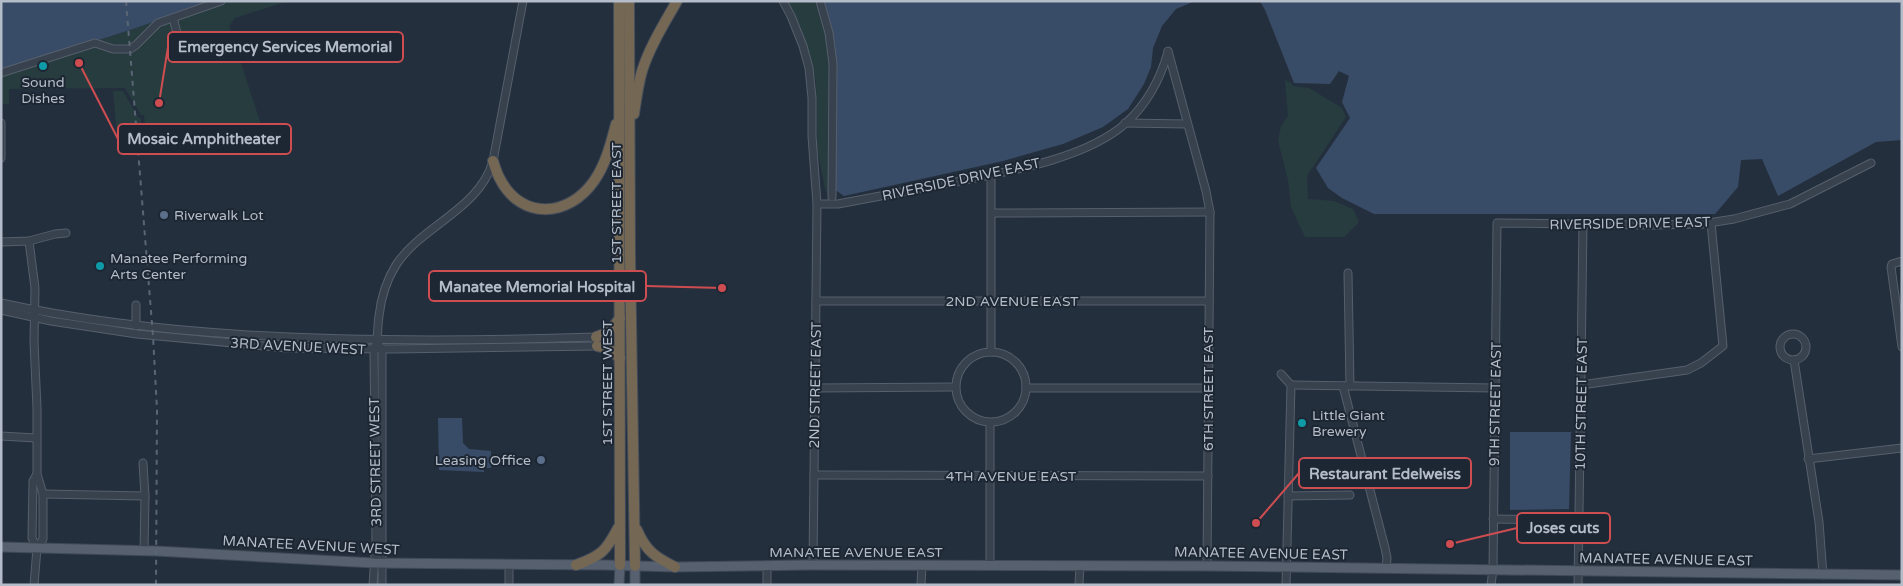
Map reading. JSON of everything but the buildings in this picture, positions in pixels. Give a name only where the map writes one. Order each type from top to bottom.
[{"type":"highway","name":"1ST STREET WEST","points":[[619,1],[620,565]]},
{"type":"highway","name":"1ST STREET EAST","points":[[629,1],[630,256],[635,566]]},
{"type":"highway","points":[[629,147],[642,71],[660,30],[677,1]]},
{"type":"highway","points":[[494,161],[499,179],[517,200],[531,207],[544,210],[566,206],[583,194],[600,172],[620,113]]},
{"type":"highway","points":[[620,317],[611,331],[597,342],[610,349],[620,358]]},
{"type":"highway","points":[[576,565],[594,559],[602,553],[609,545],[620,525]]},
{"type":"highway","points":[[635,527],[647,550],[655,557],[675,568]]},
{"type":"main road","name":"MANATEE AVENUE WEST","points":[[1,546],[379,563],[620,565]]},
{"type":"main road","name":"MANATEE AVENUE EAST","points":[[620,565],[675,568],[813,565],[1207,566],[1902,575]]},
{"type":"main road","name":"1ST STREET WEST","points":[[619,585],[620,565]]},
{"type":"main road","name":"1ST STREET EAST","points":[[635,566],[635,585]]},
{"type":"street","points":[[1,73],[95,43],[119,49],[130,48],[136,45],[158,23],[221,1]]},
{"type":"street","name":"3RD STREET WEST","points":[[382,585],[379,563],[378,349],[381,302],[388,277],[403,256],[420,238],[451,217],[489,174],[494,161],[523,1]]},
{"type":"street","name":"2ND STREET EAST","points":[[783,1],[798,32],[810,73],[817,204],[813,565]]},
{"type":"street","points":[[820,1],[829,33],[832,60],[832,196]]},
{"type":"street","points":[[173,18],[177,33]]},
{"type":"street","name":"RIVERSIDE DRIVE EAST","points":[[817,204],[838,204],[1021,169],[1096,142],[1125,123],[1154,89],[1168,51]]},
{"type":"street","name":"6TH STREET EAST","points":[[1168,51],[1210,212],[1207,566]]},
{"type":"street","points":[[1,123],[1,158]]},
{"type":"street","points":[[1125,123],[1187,124]]},
{"type":"street","name":"RIVERSIDE DRIVE EAST","points":[[1497,223],[1652,225],[1711,223],[1751,216],[1790,204],[1872,163]]},
{"type":"street","points":[[991,175],[992,352]]},
{"type":"street","points":[[992,213],[1210,212]]},
{"type":"street","name":"9TH STREET EAST","points":[[1491,585],[1494,519],[1497,223]]},
{"type":"street","points":[[1581,385],[1687,370],[1693,368],[1723,346],[1711,223]]},
{"type":"street","name":"10TH STREET EAST","points":[[1578,585],[1583,224]]},
{"type":"street","points":[[1,242],[29,241],[66,233]]},
{"type":"street","points":[[29,241],[35,280],[37,474],[43,494],[43,539],[37,548],[34,585]]},
{"type":"street","points":[[1902,261],[1892,264],[1891,267],[1902,347]]},
{"type":"street","points":[[1348,273],[1346,386],[1385,548],[1386,568]]},
{"type":"street","name":"2ND AVENUE EAST","points":[[816,301],[1209,301]]},
{"type":"street","name":"3RD AVENUE WEST","points":[[1,303],[35,314],[136,334],[275,346],[378,349],[489,348],[597,342]]},
{"type":"street","points":[[136,306],[136,326]]},
{"type":"street","name":"3RD AVENUE WEST","points":[[1,310],[169,330],[275,336],[378,341],[487,339],[597,342]]},
{"type":"street","points":[[275,336],[275,346]]},
{"type":"street","points":[[487,339],[489,348]]},
{"type":"street","points":[[992,352],[1004,355],[1016,363],[1025,377],[1026,388],[1023,402],[1015,413],[1005,420],[990,423],[975,419],[965,412],[958,400],[955,387],[957,376],[965,362],[976,355],[992,352]]},
{"type":"street","points":[[1794,360],[1819,522],[1823,575]]},
{"type":"street","points":[[1281,374],[1291,385],[1286,585]]},
{"type":"street","points":[[1291,385],[1495,388]]},
{"type":"street","points":[[815,388],[955,387]]},
{"type":"street","points":[[1026,388],[1208,388]]},
{"type":"street","points":[[990,423],[990,566]]},
{"type":"street","points":[[1,436],[36,438]]},
{"type":"street","points":[[1808,459],[1902,448]]},
{"type":"street","points":[[143,463],[145,496],[144,551]]},
{"type":"street","points":[[37,474],[34,481],[32,538],[37,548]]},
{"type":"street","name":"4TH AVENUE EAST","points":[[814,475],[1208,476]]},
{"type":"street","points":[[43,494],[145,496]]},
{"type":"street","points":[[1288,496],[1350,495]]},
{"type":"street","points":[[1494,519],[1579,520]]},
{"type":"street","name":"3RD STREET WEST","points":[[373,585],[379,563]]},
{"type":"street","points":[[509,564],[509,585]]},
{"type":"street","points":[[921,585],[922,565]]},
{"type":"street","points":[[767,566],[767,585]]},
{"type":"street","points":[[1079,585],[1080,566]]},
{"type":"green space","points":[[214,1],[288,1],[235,18],[229,26],[267,143],[193,141],[171,148],[147,150],[144,115],[141,115],[125,88],[9,89],[9,104],[1,104],[1,71]]},
{"type":"green space","points":[[785,1],[822,1],[833,44],[829,195],[825,189],[817,148],[816,82],[806,42]]},
{"type":"green space","points":[[1285,80],[1293,86],[1309,88],[1342,108],[1346,117],[1307,176],[1308,199],[1334,201],[1353,209],[1359,222],[1344,237],[1305,237],[1291,207],[1288,180],[1278,141],[1281,126],[1288,116]]},
{"type":"green space","points":[[113,91],[123,91],[141,119],[144,146],[118,147]]},
{"type":"water","points":[[1,1],[214,1],[1,71]]},
{"type":"water","points":[[822,1],[1195,1],[1176,9],[1162,26],[1153,48],[1151,67],[1144,84],[1128,109],[1103,127],[1063,144],[1003,161],[844,196],[834,189],[835,80]]},
{"type":"water","points":[[1260,1],[1902,1],[1902,140],[1876,142],[1778,196],[1762,159],[1741,160],[1738,187],[1715,214],[1374,214],[1342,198],[1328,188],[1316,168],[1350,118],[1342,102],[1349,76],[1339,71],[1330,84],[1294,83]]},
{"type":"water","points":[[438,418],[462,418],[463,443],[469,449],[491,451],[491,468],[484,468],[484,472],[439,470]]},
{"type":"water","points":[[1510,432],[1571,432],[1569,509],[1510,510]]},
{"type":"railway","points":[[126,1],[153,336],[157,410],[156,585]]},
{"type":"place","name":"Mosaic Amphitheater","points":[[79,63]]},
{"type":"place","name":"Sound Dishes","points":[[43,66]]},
{"type":"place","name":"Emergency Services Memorial","points":[[159,103]]},
{"type":"place","name":"Riverwalk Lot","points":[[164,215]]},
{"type":"place","name":"Manatee Performing Arts Center","points":[[100,266]]},
{"type":"place","name":"Manatee Memorial Hospital","points":[[722,288]]},
{"type":"place","name":"Little Giant Brewery","points":[[1302,423]]},
{"type":"place","name":"Leasing Office","points":[[541,460]]},
{"type":"place","name":"Restaurant Edelweiss","points":[[1256,523]]},
{"type":"place","name":"Joses cuts","points":[[1450,544]]}]
